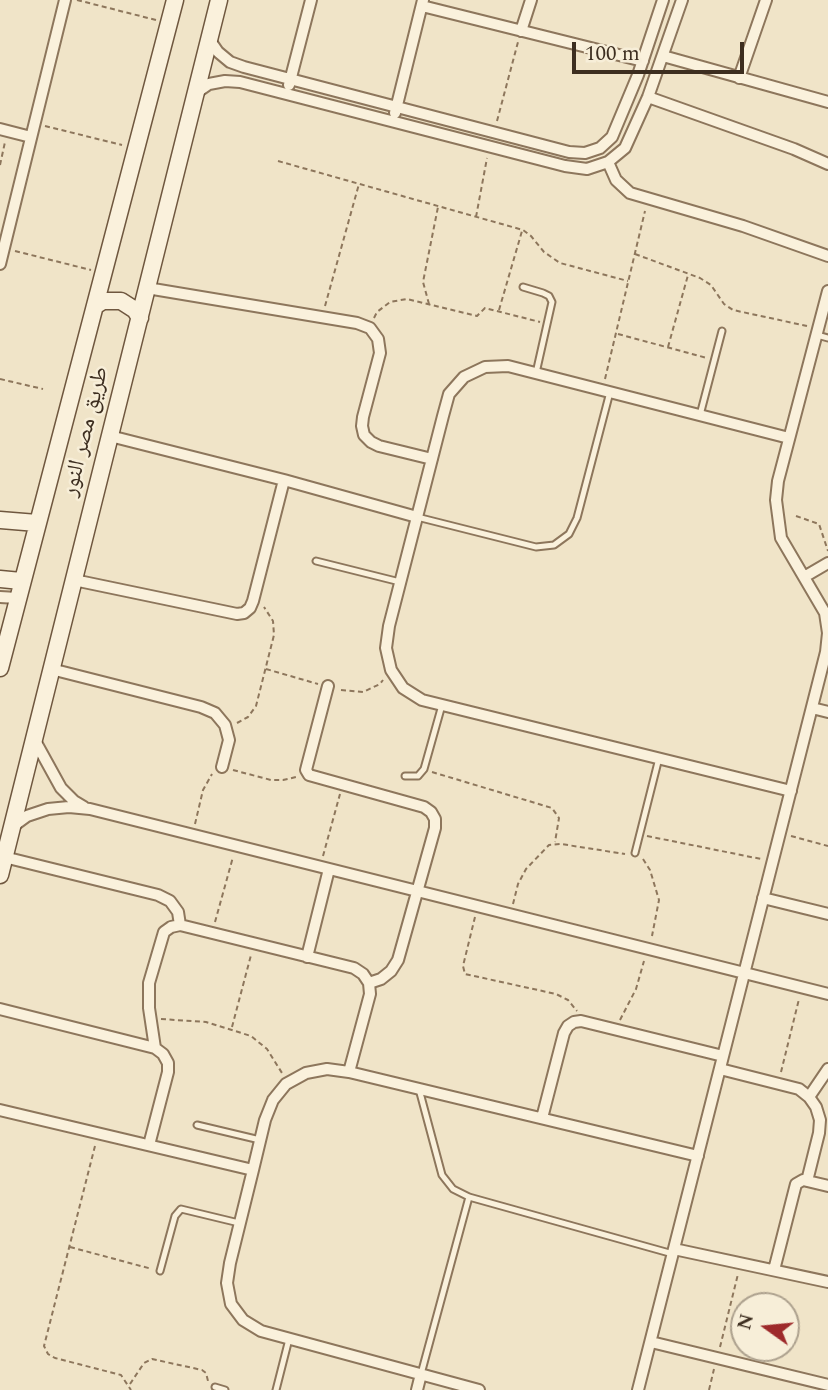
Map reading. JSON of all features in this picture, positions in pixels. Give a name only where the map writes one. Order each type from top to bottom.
[{"type":"street","points":[[0,264],[4,248],[5,220],[31,137],[65,0]]},
{"type":"street","name":"طريق مصر النور","points":[[0,668],[175,0]]},
{"type":"street","name":"طريق مصر النور","points":[[0,875],[219,0]]},
{"type":"street","points":[[287,94],[311,0]]},
{"type":"street","points":[[521,31],[531,0]]},
{"type":"street","points":[[209,38],[218,52],[230,62],[494,133],[569,152],[585,153],[600,148],[612,137],[643,61],[663,0]]},
{"type":"street","points":[[196,93],[209,84],[240,82],[565,166],[587,169],[608,162],[625,148],[648,97],[682,0]]},
{"type":"street","points":[[739,78],[765,0]]},
{"type":"street","points":[[393,122],[423,3],[643,61]]},
{"type":"street","points":[[663,56],[828,102]]},
{"type":"street","points":[[648,97],[794,149],[828,164]]},
{"type":"street","points":[[4,130],[31,137]]},
{"type":"street","points":[[608,162],[616,180],[630,193],[743,226],[828,256]]},
{"type":"street","points":[[147,288],[357,323],[370,328],[378,339],[380,353],[363,417],[364,435],[379,446],[432,459]]},
{"type":"street","points":[[638,1390],[826,652],[828,633],[825,613],[781,538],[777,519],[778,481],[821,334],[828,292]]},
{"type":"street","points":[[95,306],[121,300],[135,310],[140,318]]},
{"type":"street","points":[[789,438],[508,366],[485,367],[464,377],[449,394],[400,582],[386,648],[391,670],[403,688],[422,700],[791,791]]},
{"type":"street","points":[[110,436],[417,517]]},
{"type":"street","points":[[74,580],[237,614],[244,612],[250,608],[253,601],[284,480]]},
{"type":"street","points":[[3,518],[37,523]]},
{"type":"street","points":[[804,577],[828,563]]},
{"type":"street","points":[[0,579],[21,581]]},
{"type":"street","points":[[0,597],[17,598]]},
{"type":"street","points":[[51,669],[201,707],[215,713],[225,725],[229,740],[222,767]]},
{"type":"street","points":[[328,686],[306,770],[314,777],[424,807],[435,819],[435,828],[398,960],[391,971],[381,979],[369,983]]},
{"type":"street","points":[[812,708],[828,712]]},
{"type":"street","points":[[34,739],[61,788],[74,801],[90,810]]},
{"type":"street","points":[[12,827],[27,816],[47,809],[69,807],[90,810],[828,994]]},
{"type":"street","points":[[4,857],[158,895],[170,901],[178,912],[180,925]]},
{"type":"street","points":[[307,957],[325,868]]},
{"type":"street","points":[[764,898],[828,914]]},
{"type":"street","points":[[155,1048],[150,1020],[149,984],[164,932],[180,925],[354,968],[363,974],[369,983],[370,994],[349,1072]]},
{"type":"street","points":[[0,1009],[155,1048],[163,1054],[168,1072],[149,1145]]},
{"type":"street","points":[[542,1118],[564,1033],[574,1022],[581,1021],[723,1056]]},
{"type":"street","points":[[479,1390],[261,1331],[243,1320],[231,1304],[226,1283],[260,1140],[273,1100],[286,1084],[306,1073],[327,1069],[349,1072],[698,1156]]},
{"type":"street","points":[[720,1069],[799,1089],[809,1097],[820,1119],[807,1181]]},
{"type":"street","points":[[809,1097],[828,1069]]},
{"type":"street","points":[[0,1110],[253,1170]]},
{"type":"street","points":[[774,1270],[794,1188],[799,1181],[828,1186]]},
{"type":"street","points":[[674,1251],[828,1282]]},
{"type":"street","points":[[651,1342],[828,1385]]},
{"type":"street","points":[[417,1390],[421,1374]]},
{"type":"lane","points":[[523,287],[549,296],[552,302],[536,373]]},
{"type":"lane","points":[[700,415],[722,331]]},
{"type":"lane","points":[[417,517],[536,547],[554,545],[569,534],[577,518],[606,391]]},
{"type":"lane","points":[[316,561],[400,582]]},
{"type":"lane","points":[[405,776],[418,776],[424,769],[442,705]]},
{"type":"lane","points":[[635,853],[659,758]]},
{"type":"lane","points":[[419,1089],[442,1175],[453,1189],[469,1197],[674,1251]]},
{"type":"lane","points":[[197,1125],[260,1140]]},
{"type":"lane","points":[[421,1374],[469,1197]]},
{"type":"lane","points":[[160,1272],[175,1216],[181,1209],[240,1223]]},
{"type":"lane","points":[[276,1390],[289,1339]]},
{"type":"lane","points":[[215,1387],[225,1390]]},
{"type":"path","points":[[76,0],[169,23]]},
{"type":"path","points":[[494,133],[521,31]]},
{"type":"path","points":[[34,124],[136,148]]},
{"type":"path","points":[[0,165],[4,130]]},
{"type":"path","points":[[475,217],[489,146]]},
{"type":"path","points":[[278,161],[523,230],[551,258],[628,281]]},
{"type":"path","points":[[323,317],[359,184]]},
{"type":"path","points":[[606,391],[616,334],[648,200]]},
{"type":"path","points":[[429,304],[423,282],[438,206]]},
{"type":"path","points":[[498,312],[523,230]]},
{"type":"path","points":[[4,248],[103,273]]},
{"type":"path","points":[[635,254],[700,278],[711,285],[724,304],[733,310],[821,334]]},
{"type":"path","points":[[668,348],[688,274]]},
{"type":"path","points":[[370,328],[377,313],[390,302],[407,299],[478,316],[485,308],[548,324]]},
{"type":"path","points":[[616,334],[715,360]]},
{"type":"path","points":[[0,379],[43,389]]},
{"type":"path","points":[[796,516],[819,524],[828,552]]},
{"type":"path","points":[[225,725],[248,717],[256,706],[274,635],[273,621],[266,608],[253,601]]},
{"type":"path","points":[[192,835],[207,780],[222,767],[283,780],[306,770]]},
{"type":"path","points":[[424,769],[552,808],[559,818],[555,844]]},
{"type":"path","points":[[325,868],[342,785]]},
{"type":"path","points":[[780,833],[828,846]]},
{"type":"path","points":[[639,834],[773,861]]},
{"type":"path","points":[[510,915],[518,884],[526,869],[544,849],[555,844],[612,854],[635,853],[647,863],[659,900],[648,949],[631,1003],[612,1029]]},
{"type":"path","points":[[212,933],[236,846]]},
{"type":"path","points":[[477,907],[463,966],[465,974],[556,994],[568,1000],[581,1021]]},
{"type":"path","points":[[232,1029],[254,943]]},
{"type":"path","points":[[778,1084],[802,988]]},
{"type":"path","points":[[150,1020],[188,1020],[232,1029],[251,1036],[267,1049],[279,1065],[286,1084]]},
{"type":"path","points":[[98,1133],[44,1346],[48,1354],[55,1358],[121,1375],[131,1390]]},
{"type":"path","points":[[69,1246],[160,1272]]},
{"type":"path","points":[[709,1390],[741,1263]]},
{"type":"path","points":[[129,1385],[144,1363],[152,1359],[202,1370],[209,1378],[207,1385]]}]
